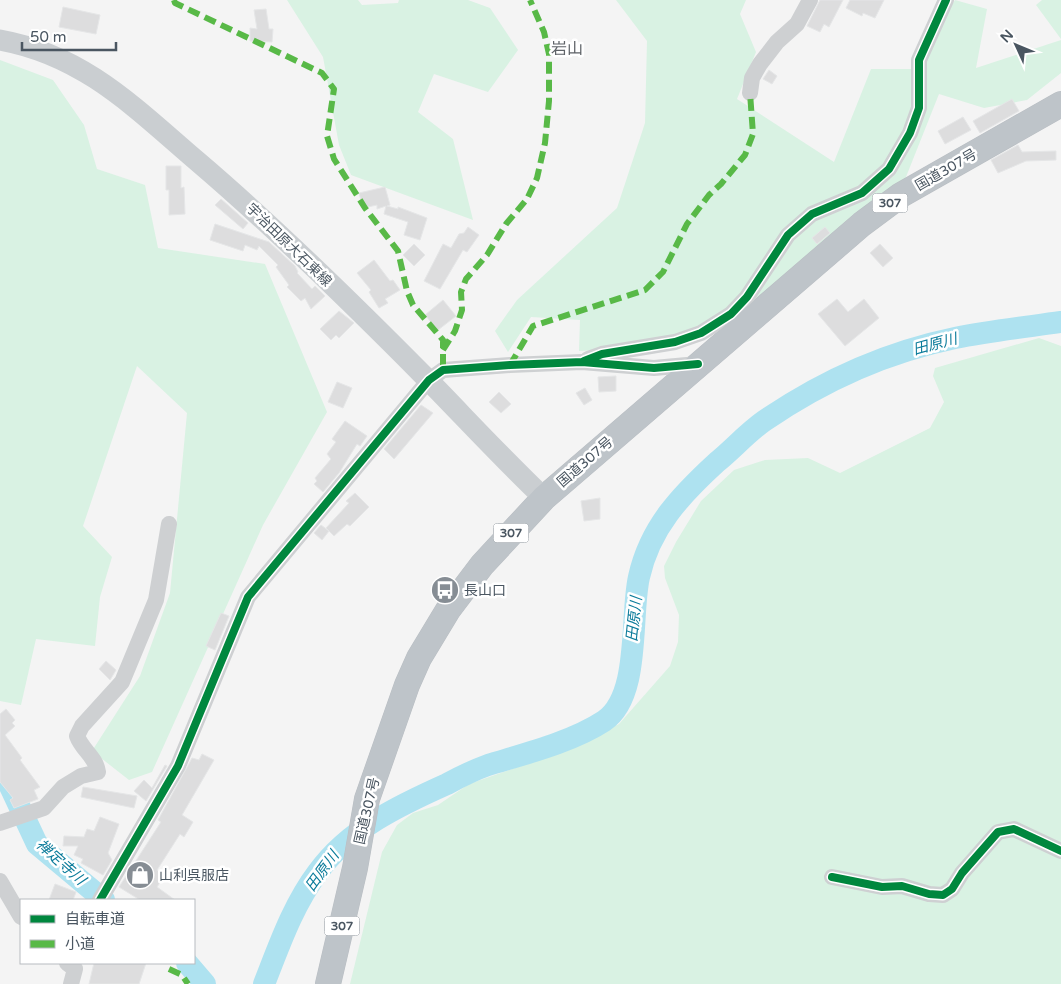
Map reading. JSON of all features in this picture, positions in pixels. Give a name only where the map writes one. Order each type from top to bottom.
[{"type":"highway","name":"国道307号","points":[[328,984],[355,868],[367,799],[398,706],[419,658],[433,634],[448,610],[482,565],[544,498],[862,224],[902,195],[1061,104]]},
{"type":"main road","name":"宇治田原大石東線","points":[[0,40],[61,58],[100,80],[252,208],[429,380],[544,498]]},
{"type":"street","points":[[750,93],[752,78],[760,64],[777,42],[798,24],[810,0]]},
{"type":"street","points":[[582,362],[602,354],[666,344],[701,333],[731,314],[747,297],[788,235],[812,214],[862,193],[889,169],[910,133],[919,108],[919,60],[946,0]]},
{"type":"street","points":[[101,899],[178,766],[248,597],[429,380],[443,370],[582,362],[654,368],[698,364]]},
{"type":"street","points":[[0,823],[44,808],[63,787],[81,776],[98,772],[97,764],[80,745],[77,736],[82,726],[122,682],[156,600],[169,524]]},
{"type":"street","points":[[832,877],[882,887],[902,886],[929,894],[943,895],[952,889],[962,873],[998,832],[1014,829],[1061,851]]},
{"type":"street","points":[[0,881],[20,915]]},
{"type":"green space","points":[[287,0],[358,0],[362,5],[398,3],[399,0],[468,0],[490,8],[518,50],[488,92],[434,74],[418,112],[453,139],[473,220],[351,175],[339,145],[323,57]]},
{"type":"green space","points":[[616,0],[746,0],[740,14],[756,52],[737,99],[834,162],[871,69],[912,69],[955,0],[987,9],[976,68],[1061,40],[1061,73],[1027,100],[984,108],[939,94],[902,187],[761,296],[681,346],[579,351],[580,320],[531,317],[508,352],[495,331],[517,300],[617,208],[645,123],[647,41]]},
{"type":"green space","points":[[1042,0],[1061,0],[1061,39],[1036,5]]},
{"type":"green space","points":[[0,60],[53,80],[84,125],[97,169],[145,185],[158,248],[265,264],[327,412],[263,525],[152,772],[129,780],[92,751],[140,676],[170,593],[187,413],[137,366],[83,526],[112,557],[100,597],[95,646],[36,639],[21,705],[0,701]]},
{"type":"green space","points":[[1039,338],[1061,346],[1061,984],[350,984],[382,852],[397,825],[413,813],[438,805],[469,784],[567,750],[619,724],[670,666],[678,642],[679,615],[665,578],[664,566],[701,501],[734,470],[765,460],[808,458],[840,473],[930,428],[944,402],[933,376],[935,368]]},
{"type":"building","points":[[820,0],[843,0],[829,27],[824,24],[820,32],[807,26]]},
{"type":"building","points":[[850,0],[884,0],[875,18],[863,13],[862,16],[846,8]]},
{"type":"building","points":[[63,7],[100,15],[96,34],[59,27]]},
{"type":"building","points":[[266,9],[269,29],[273,29],[272,42],[250,41],[250,28],[257,29],[254,10]]},
{"type":"building","points":[[769,70],[777,76],[772,84],[763,79]]},
{"type":"building","points":[[1012,99],[1019,111],[980,133],[973,121]]},
{"type":"building","points":[[963,117],[971,130],[945,144],[938,131]]},
{"type":"building","points":[[1018,145],[1022,152],[1056,151],[1056,160],[1026,161],[998,173],[991,160]]},
{"type":"building","points":[[166,166],[181,166],[181,188],[184,187],[185,214],[169,215],[169,190],[166,190]]},
{"type":"building","points":[[385,187],[390,205],[387,206],[398,209],[398,207],[427,218],[420,240],[404,235],[408,222],[384,214],[386,206],[377,209],[377,205],[363,208],[359,193]]},
{"type":"building","points":[[221,199],[248,223],[243,229],[215,205]]},
{"type":"building","points":[[215,224],[269,242],[295,266],[297,273],[312,289],[315,286],[325,296],[311,309],[305,298],[301,301],[287,287],[289,285],[276,267],[278,265],[259,246],[257,250],[245,245],[243,251],[210,240]]},
{"type":"building","points":[[468,227],[479,235],[467,252],[463,250],[440,289],[424,281],[443,244],[451,248],[459,234],[464,233]]},
{"type":"building","points":[[825,227],[830,233],[817,244],[812,238]]},
{"type":"building","points":[[414,244],[425,255],[414,266],[403,255]]},
{"type":"building","points":[[880,244],[893,258],[883,267],[870,253]]},
{"type":"building","points":[[374,260],[390,281],[393,280],[400,290],[385,299],[388,303],[379,308],[369,292],[371,290],[357,273]]},
{"type":"building","points":[[837,299],[848,312],[864,299],[879,318],[845,346],[818,314]]},
{"type":"building","points":[[443,300],[456,316],[438,330],[425,315]]},
{"type":"building","points":[[339,311],[354,323],[339,338],[336,335],[331,340],[320,329]]},
{"type":"building","points":[[616,376],[616,391],[599,392],[598,377]]},
{"type":"building","points":[[337,382],[352,388],[343,408],[328,402]]},
{"type":"building","points":[[585,388],[592,400],[584,405],[576,393]]},
{"type":"building","points":[[499,392],[511,404],[501,413],[489,402]]},
{"type":"building","points":[[421,405],[433,413],[394,459],[384,449]]},
{"type":"building","points":[[345,421],[367,436],[360,446],[357,444],[339,473],[323,492],[314,484],[317,481],[315,478],[331,459],[327,454],[336,442],[332,439]]},
{"type":"building","points":[[355,493],[369,507],[350,526],[347,524],[334,536],[326,528],[349,503],[346,501]]},
{"type":"building","points":[[600,498],[600,519],[584,521],[581,501]]},
{"type":"building","points":[[321,525],[329,531],[322,540],[314,533]]},
{"type":"building","points":[[221,613],[229,616],[215,650],[206,646]]},
{"type":"building","points":[[106,661],[116,670],[110,680],[99,669]]},
{"type":"building","points":[[6,709],[15,720],[12,723],[15,726],[5,735],[22,758],[20,760],[40,787],[34,790],[38,799],[14,808],[10,800],[13,798],[0,782],[0,714]]},
{"type":"building","points":[[202,754],[214,760],[182,815],[193,822],[184,837],[180,834],[157,870],[165,875],[157,887],[174,899],[138,899],[119,887],[161,822],[158,820],[192,758],[199,760]]},
{"type":"building","points":[[165,765],[167,766],[146,801],[134,791],[144,780],[152,788]]},
{"type":"building","points":[[83,787],[137,796],[134,808],[81,797]]},
{"type":"building","points":[[100,817],[119,824],[108,853],[112,860],[103,875],[81,863],[83,859],[74,855],[78,846],[63,846],[64,836],[84,837],[87,829],[94,831]]},
{"type":"building","points":[[55,884],[76,892],[73,899],[49,899]]},
{"type":"building","points":[[94,964],[146,964],[139,984],[89,984]]},
{"type":"waterway","name":"田原川","points":[[264,984],[287,926],[309,885],[331,857],[360,831],[394,810],[472,771],[548,747],[577,735],[604,721],[616,709],[624,693],[629,675],[639,577],[644,559],[659,527],[691,487],[764,421],[832,381],[904,351],[955,338],[1061,322]]},
{"type":"waterway","name":"禅定寺川","points":[[0,765],[37,844],[103,899]]},
{"type":"waterway","name":"禅定寺川","points":[[188,964],[205,984]]},
{"type":"marked path","points":[[174,0],[175,3],[322,73],[334,89],[327,136],[334,159],[365,208],[398,251],[407,291],[413,305],[443,340],[443,370]]},
{"type":"marked path","points":[[443,350],[455,331],[462,310],[461,292],[466,279],[487,255],[506,224],[527,199],[537,178],[545,143],[549,101],[549,54],[544,32],[530,0]]},
{"type":"marked path","points":[[510,365],[533,326],[645,290],[663,272],[687,224],[709,195],[721,184],[745,155],[753,134],[750,93]]},
{"type":"marked path","points":[[169,969],[182,975],[188,984]]},
{"type":"cycle path","points":[[584,361],[602,354],[675,342],[701,333],[731,314],[747,297],[788,235],[812,214],[862,193],[889,169],[910,133],[919,108],[919,60],[946,0]]},
{"type":"cycle path","points":[[101,899],[178,766],[248,597],[429,380],[443,370],[510,365],[582,362],[654,368],[698,364]]},
{"type":"cycle path","points":[[832,877],[882,887],[902,886],[929,894],[943,895],[952,889],[962,873],[998,832],[1014,829],[1061,851]]},
{"type":"place","name":"長山口","points":[[445,590]]},
{"type":"place","name":"山利呉服店","points":[[140,875]]},
{"type":"district","name":"岩山","points":[[567,49]]}]
